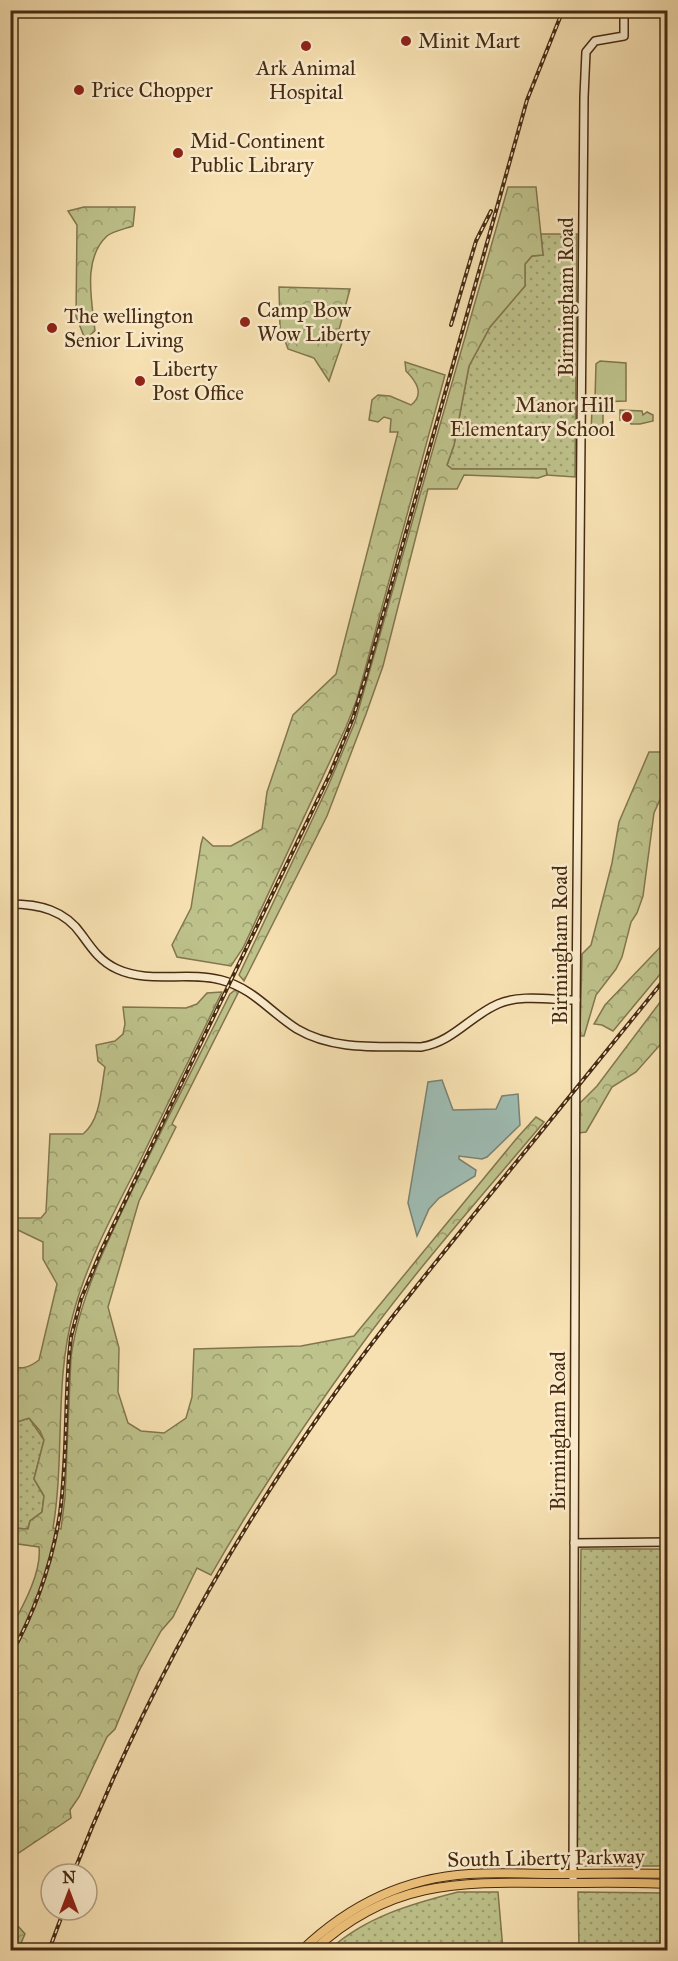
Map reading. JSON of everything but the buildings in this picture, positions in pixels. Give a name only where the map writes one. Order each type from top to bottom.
[{"type":"main road","name":"South Liberty Parkway","points":[[302,1950],[326,1929],[359,1906],[388,1892],[440,1877],[472,1874],[668,1884]]},
{"type":"main road","name":"South Liberty Parkway","points":[[314,1950],[361,1916],[389,1901],[419,1891],[466,1883],[668,1875]]},
{"type":"street","name":"Birmingham Road","points":[[573,1879],[576,1000],[585,57],[588,47],[595,41],[624,36],[624,10]]},
{"type":"street","points":[[10,904],[37,905],[60,914],[78,929],[98,956],[119,970],[141,976],[207,978],[224,981],[254,994],[285,1021],[304,1033],[336,1044],[432,1045],[448,1038],[487,1010],[507,1001],[517,999],[576,1000]]},
{"type":"street","points":[[574,1543],[668,1542]]},
{"type":"green space","points":[[508,187],[536,187],[543,255],[532,256],[525,264],[525,286],[490,327],[469,366],[454,445],[447,465],[452,469],[546,469],[547,475],[538,478],[464,475],[457,489],[428,489],[383,666],[366,714],[327,816],[244,981],[239,975],[329,784],[355,722]]},
{"type":"green space","points":[[84,207],[135,207],[133,226],[107,236],[99,245],[94,256],[90,281],[95,331],[85,339],[76,316],[77,225],[68,211]]},
{"type":"green space","points":[[541,234],[577,234],[575,477],[547,475],[546,469],[452,469],[447,465],[454,445],[469,366],[490,327],[525,286],[525,264],[532,256],[543,255]]},
{"type":"green space","points":[[279,287],[350,289],[336,341],[342,343],[329,381],[314,358],[288,349],[280,327]]},
{"type":"green space","points":[[600,361],[626,363],[626,401],[598,402],[595,399],[596,364]]},
{"type":"green space","points":[[405,362],[445,375],[357,699],[243,948],[231,966],[177,957],[172,945],[191,908],[203,837],[213,846],[231,846],[262,829],[267,792],[293,715],[336,674],[398,432],[390,432],[391,419],[384,417],[378,422],[369,420],[372,400],[378,395],[390,396],[411,405],[415,401],[418,388],[406,371]]},
{"type":"green space","points":[[592,409],[603,410],[603,432],[591,432]]},
{"type":"green space","points":[[620,410],[642,411],[643,415],[647,412],[653,415],[653,421],[631,424],[629,420],[620,420]]},
{"type":"green space","points":[[649,752],[667,752],[667,784],[654,813],[643,896],[631,922],[622,957],[616,969],[596,995],[584,1036],[580,1036],[582,954],[591,945],[612,863],[619,822]]},
{"type":"green space","points":[[667,940],[667,966],[613,1031],[602,1025],[594,1024],[605,1005]]},
{"type":"green space","points":[[235,990],[239,991],[172,1124],[176,1127],[139,1201],[108,1307],[119,1348],[118,1392],[128,1423],[141,1431],[164,1433],[186,1418],[192,1397],[194,1349],[301,1346],[354,1336],[517,1138],[536,1117],[544,1122],[379,1321],[281,1461],[211,1575],[197,1568],[173,1617],[161,1631],[139,1671],[115,1729],[107,1737],[79,1797],[70,1810],[71,1818],[11,1858],[11,1628],[35,1578],[39,1547],[11,1543],[11,1528],[28,1529],[30,1521],[42,1512],[44,1496],[34,1479],[44,1440],[29,1418],[11,1424],[11,1366],[26,1367],[39,1360],[57,1284],[43,1259],[43,1242],[18,1230],[11,1230],[11,1218],[41,1218],[46,1212],[50,1134],[83,1134],[89,1128],[97,1112],[105,1067],[98,1061],[96,1045],[115,1041],[123,1034],[125,1024],[123,1007],[186,1008],[197,1004],[207,993],[222,992],[102,1236],[74,1311],[64,1363],[59,1474],[53,1528],[61,1529],[65,1497],[71,1357],[82,1309],[99,1261],[120,1215],[230,994]]},
{"type":"green space","points":[[667,993],[667,1037],[636,1072],[612,1087],[586,1132],[579,1133],[580,1103],[597,1086]]},
{"type":"green space","points":[[29,1418],[44,1440],[34,1479],[44,1496],[42,1512],[30,1521],[28,1529],[11,1528],[10,1424]]},
{"type":"green space","points":[[581,1549],[667,1549],[667,1866],[577,1866]]},
{"type":"green space","points":[[458,1892],[498,1892],[503,1950],[329,1950],[373,1920],[423,1901]]},
{"type":"green space","points":[[578,1892],[667,1893],[667,1950],[579,1950]]},
{"type":"green space","points":[[10,1923],[19,1927],[25,1934],[18,1950],[11,1950]]},
{"type":"water","points":[[442,1080],[453,1110],[496,1109],[502,1096],[518,1094],[520,1125],[487,1157],[482,1159],[459,1156],[459,1159],[476,1170],[475,1176],[439,1198],[429,1209],[417,1236],[408,1203],[428,1082]]},
{"type":"railway","points":[[10,1656],[35,1605],[57,1532],[64,1474],[69,1356],[71,1337],[81,1299],[101,1251],[330,774],[353,718],[527,100],[563,10]]},
{"type":"railway","points":[[451,325],[476,241],[491,211]]},
{"type":"railway","points":[[78,1862],[126,1752],[186,1632],[218,1574],[289,1461],[344,1381],[400,1308],[668,975]]},
{"type":"railway","points":[[49,1950],[60,1922]]},
{"type":"place","name":"Minit Mart","points":[[406,41]]},
{"type":"place","name":"Ark Animal Hospital","points":[[306,46]]},
{"type":"place","name":"Price Chopper","points":[[79,90]]},
{"type":"place","name":"Mid-Continent Public Library","points":[[178,153]]},
{"type":"place","name":"Camp Bow Wow Liberty","points":[[245,322]]},
{"type":"place","name":"The wellington Senior Living","points":[[52,328]]},
{"type":"place","name":"Liberty Post Office","points":[[140,381]]},
{"type":"place","name":"Manor Hill Elementary School","points":[[627,417]]}]
